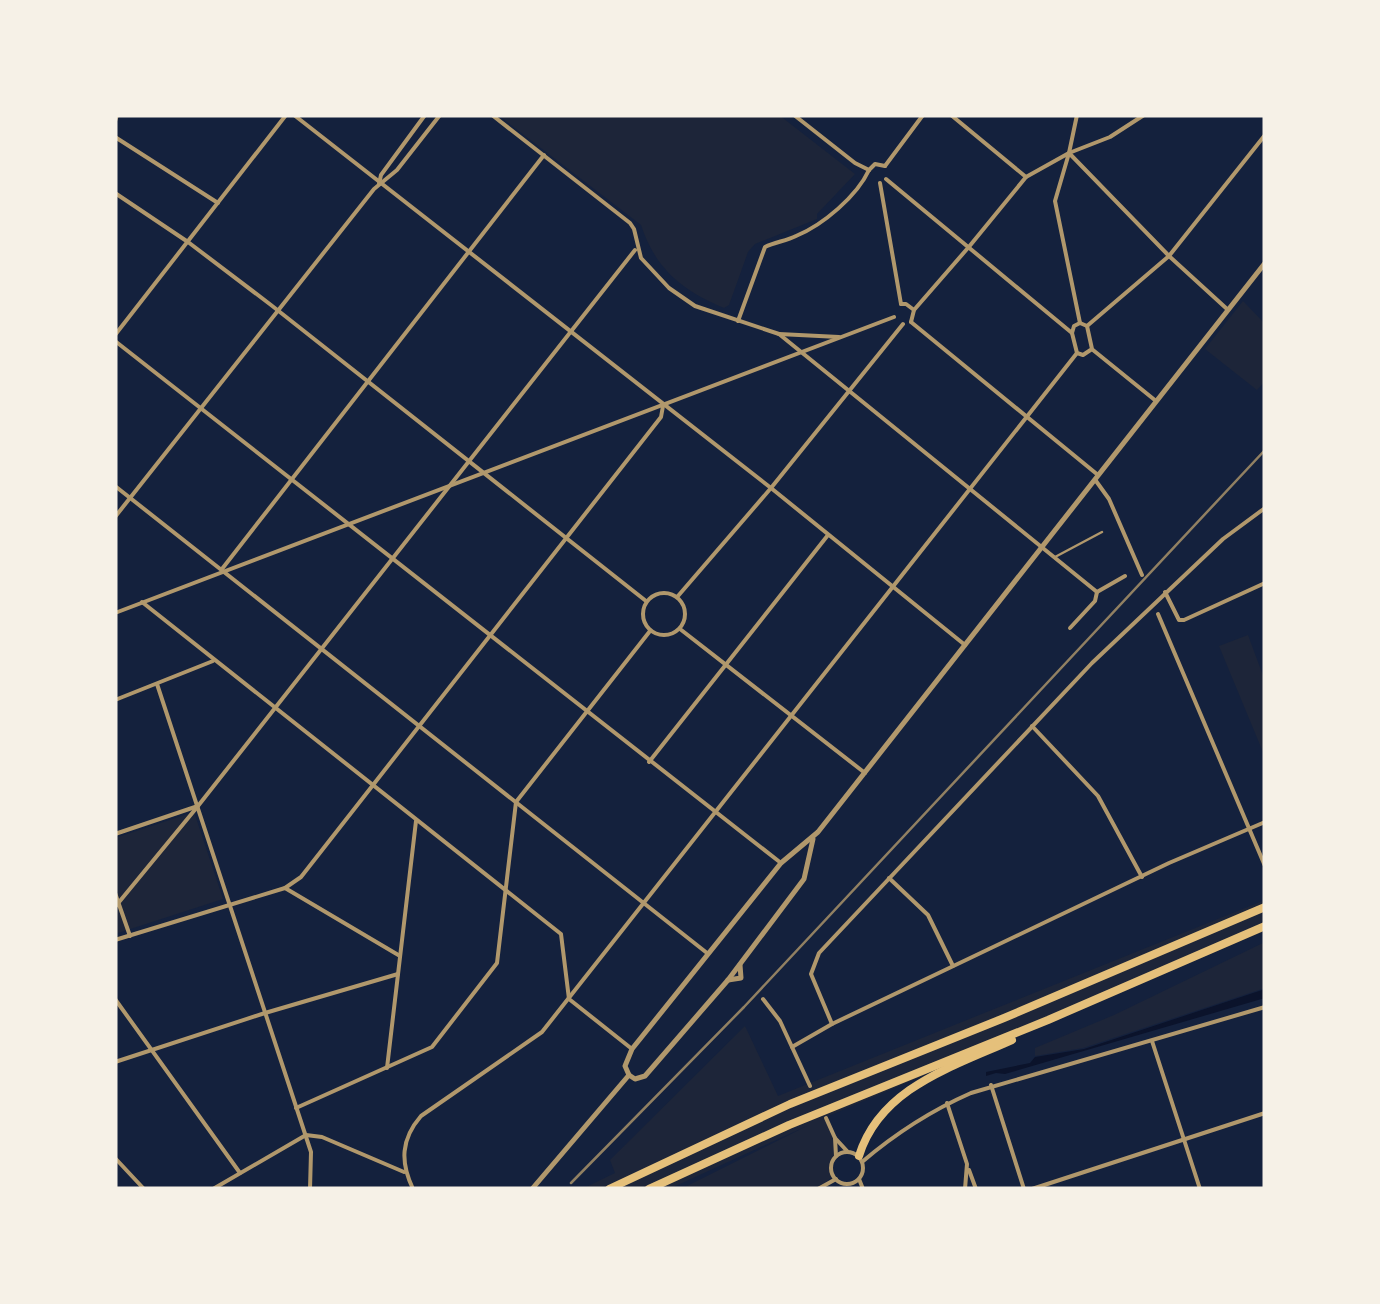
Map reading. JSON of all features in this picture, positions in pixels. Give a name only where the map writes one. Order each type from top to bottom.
[{"type":"highway","points":[[610,1189],[790,1104],[1265,907]]},
{"type":"highway","points":[[649,1189],[789,1125],[1096,1000],[1265,926]]},
{"type":"highway","points":[[861,1159],[872,1125],[904,1092],[1096,1000]]},
{"type":"street","points":[[286,115],[115,338],[781,863]]},
{"type":"street","points":[[294,115],[965,645]]},
{"type":"street","points":[[379,184],[381,174],[426,115]]},
{"type":"street","points":[[115,516],[379,184],[396,170],[440,115]]},
{"type":"street","points":[[492,115],[630,223],[641,258],[669,288],[695,306],[778,334],[842,337]]},
{"type":"street","points":[[794,115],[869,172],[872,181],[883,181],[1072,332]]},
{"type":"street","points":[[885,166],[923,115]]},
{"type":"street","points":[[951,115],[1026,177]]},
{"type":"street","points":[[1078,115],[1056,200],[1080,322]]},
{"type":"street","points":[[910,322],[914,310],[1026,177],[1069,153],[1110,137],[1144,115]]},
{"type":"street","points":[[1088,326],[1168,256],[1265,135]]},
{"type":"street","points":[[115,136],[218,202]]},
{"type":"street","points":[[1069,153],[1168,256],[1227,309]]},
{"type":"street","points":[[222,570],[544,155]]},
{"type":"street","points":[[738,321],[765,247],[796,237],[825,220],[875,164],[885,166]]},
{"type":"street","points":[[885,166],[888,172],[883,181],[900,304]]},
{"type":"street","points":[[116,194],[278,310],[646,601]]},
{"type":"street","points":[[117,904],[637,248]]},
{"type":"street","points":[[813,838],[804,880],[728,980],[645,1076],[635,1079],[629,1075],[625,1066],[632,1049],[707,953],[781,863],[813,838],[1265,263]]},
{"type":"street","points":[[894,317],[900,304],[914,310]]},
{"type":"street","points":[[894,317],[903,324]]},
{"type":"street","points":[[115,613],[894,317]]},
{"type":"street","points":[[678,596],[903,324],[910,322]]},
{"type":"street","points":[[910,322],[1096,477],[1142,575]]},
{"type":"street","points":[[1080,322],[1088,326]]},
{"type":"street","points":[[1077,353],[1072,332],[1080,322]]},
{"type":"street","points":[[1088,326],[1092,349],[1156,400]]},
{"type":"street","points":[[778,334],[1097,592]]},
{"type":"street","points":[[1077,353],[1083,355],[1092,349]]},
{"type":"street","points":[[413,1189],[404,1172],[405,1139],[421,1116],[542,1032],[1077,353]]},
{"type":"street","points":[[115,940],[285,888],[300,877],[661,417],[662,406]]},
{"type":"street","points":[[115,486],[707,953]]},
{"type":"street","points":[[115,504],[124,505]]},
{"type":"street","points":[[832,1024],[813,983],[813,964],[819,952],[1164,592],[1223,539],[1265,508]]},
{"type":"street","points":[[649,762],[828,535]]},
{"type":"street","points":[[1097,592],[1125,576]]},
{"type":"street","points":[[1164,592],[1179,620],[1184,620],[1265,584]]},
{"type":"street","points":[[668,592],[678,596],[684,604],[685,616],[680,628],[667,635],[650,630],[644,620],[646,601],[668,592]]},
{"type":"street","points":[[1070,628],[1096,601],[1097,592]]},
{"type":"street","points":[[142,602],[561,934],[569,999],[632,1049]]},
{"type":"street","points":[[1158,614],[1265,866]]},
{"type":"street","points":[[680,628],[865,772]]},
{"type":"street","points":[[296,1108],[432,1047],[497,963],[516,802],[650,630]]},
{"type":"street","points":[[115,700],[213,661]]},
{"type":"street","points":[[157,684],[306,1135],[313,1171],[310,1189]]},
{"type":"street","points":[[1032,726],[1098,796],[1142,877]]},
{"type":"street","points":[[115,834],[198,806]]},
{"type":"street","points":[[386,1068],[416,820]]},
{"type":"street","points":[[792,1047],[832,1024],[1265,822]]},
{"type":"street","points":[[793,855],[809,860]]},
{"type":"street","points":[[889,878],[928,915],[954,966]]},
{"type":"street","points":[[285,888],[400,956]]},
{"type":"street","points":[[115,893],[130,936]]},
{"type":"street","points":[[728,980],[743,980],[740,964]]},
{"type":"street","points":[[115,1062],[398,974]]},
{"type":"street","points":[[115,998],[240,1173]]},
{"type":"street","points":[[763,1000],[780,1021],[810,1086]]},
{"type":"street","points":[[818,1189],[836,1180],[853,1186],[861,1159],[892,1136],[947,1104],[991,1085],[1265,1007]]},
{"type":"street","points":[[1151,1041],[1200,1189]]},
{"type":"street","points":[[532,1189],[629,1075]]},
{"type":"street","points":[[991,1085],[1024,1189]]},
{"type":"street","points":[[947,1104],[976,1189]]},
{"type":"street","points":[[1032,1189],[1265,1113]]},
{"type":"street","points":[[826,1118],[835,1138],[847,1152],[861,1159]]},
{"type":"street","points":[[213,1189],[306,1135],[322,1137],[404,1172]]},
{"type":"street","points":[[835,1138],[836,1156],[831,1167],[836,1180]]},
{"type":"street","points":[[836,1156],[847,1152]]},
{"type":"street","points":[[115,1158],[144,1189]]},
{"type":"street","points":[[965,1189],[967,1164]]},
{"type":"street","points":[[858,1179],[863,1189]]},
{"type":"lane","points":[[1053,558],[1102,532]]},
{"type":"shaded area","points":[[498,115],[779,115],[855,174],[817,214],[817,219],[755,244],[748,252],[729,305],[724,308],[672,277],[654,254],[641,225]]},
{"type":"shaded area","points":[[1243,301],[1265,324],[1265,381],[1257,390],[1205,349]]},
{"type":"shaded area","points":[[1248,635],[1265,681],[1265,757],[1219,646]]},
{"type":"shaded area","points":[[194,812],[223,899],[115,934],[115,838]]},
{"type":"shaded area","points":[[1265,900],[1265,931],[826,1117],[838,1147],[831,1167],[833,1176],[818,1189],[681,1189],[809,1125],[669,1189],[582,1189],[615,1173],[610,1160],[745,1026],[778,1096]]},
{"type":"shaded area","points":[[1265,942],[1265,988],[1083,1048],[1035,1056],[1035,1048],[1114,1015]]},
{"type":"shaded area","points":[[1265,989],[1265,998],[1005,1074],[986,1076],[986,1072],[1030,1063],[1035,1057],[1084,1049]]},
{"type":"railway","points":[[571,1183],[744,1007],[1265,450]]}]
